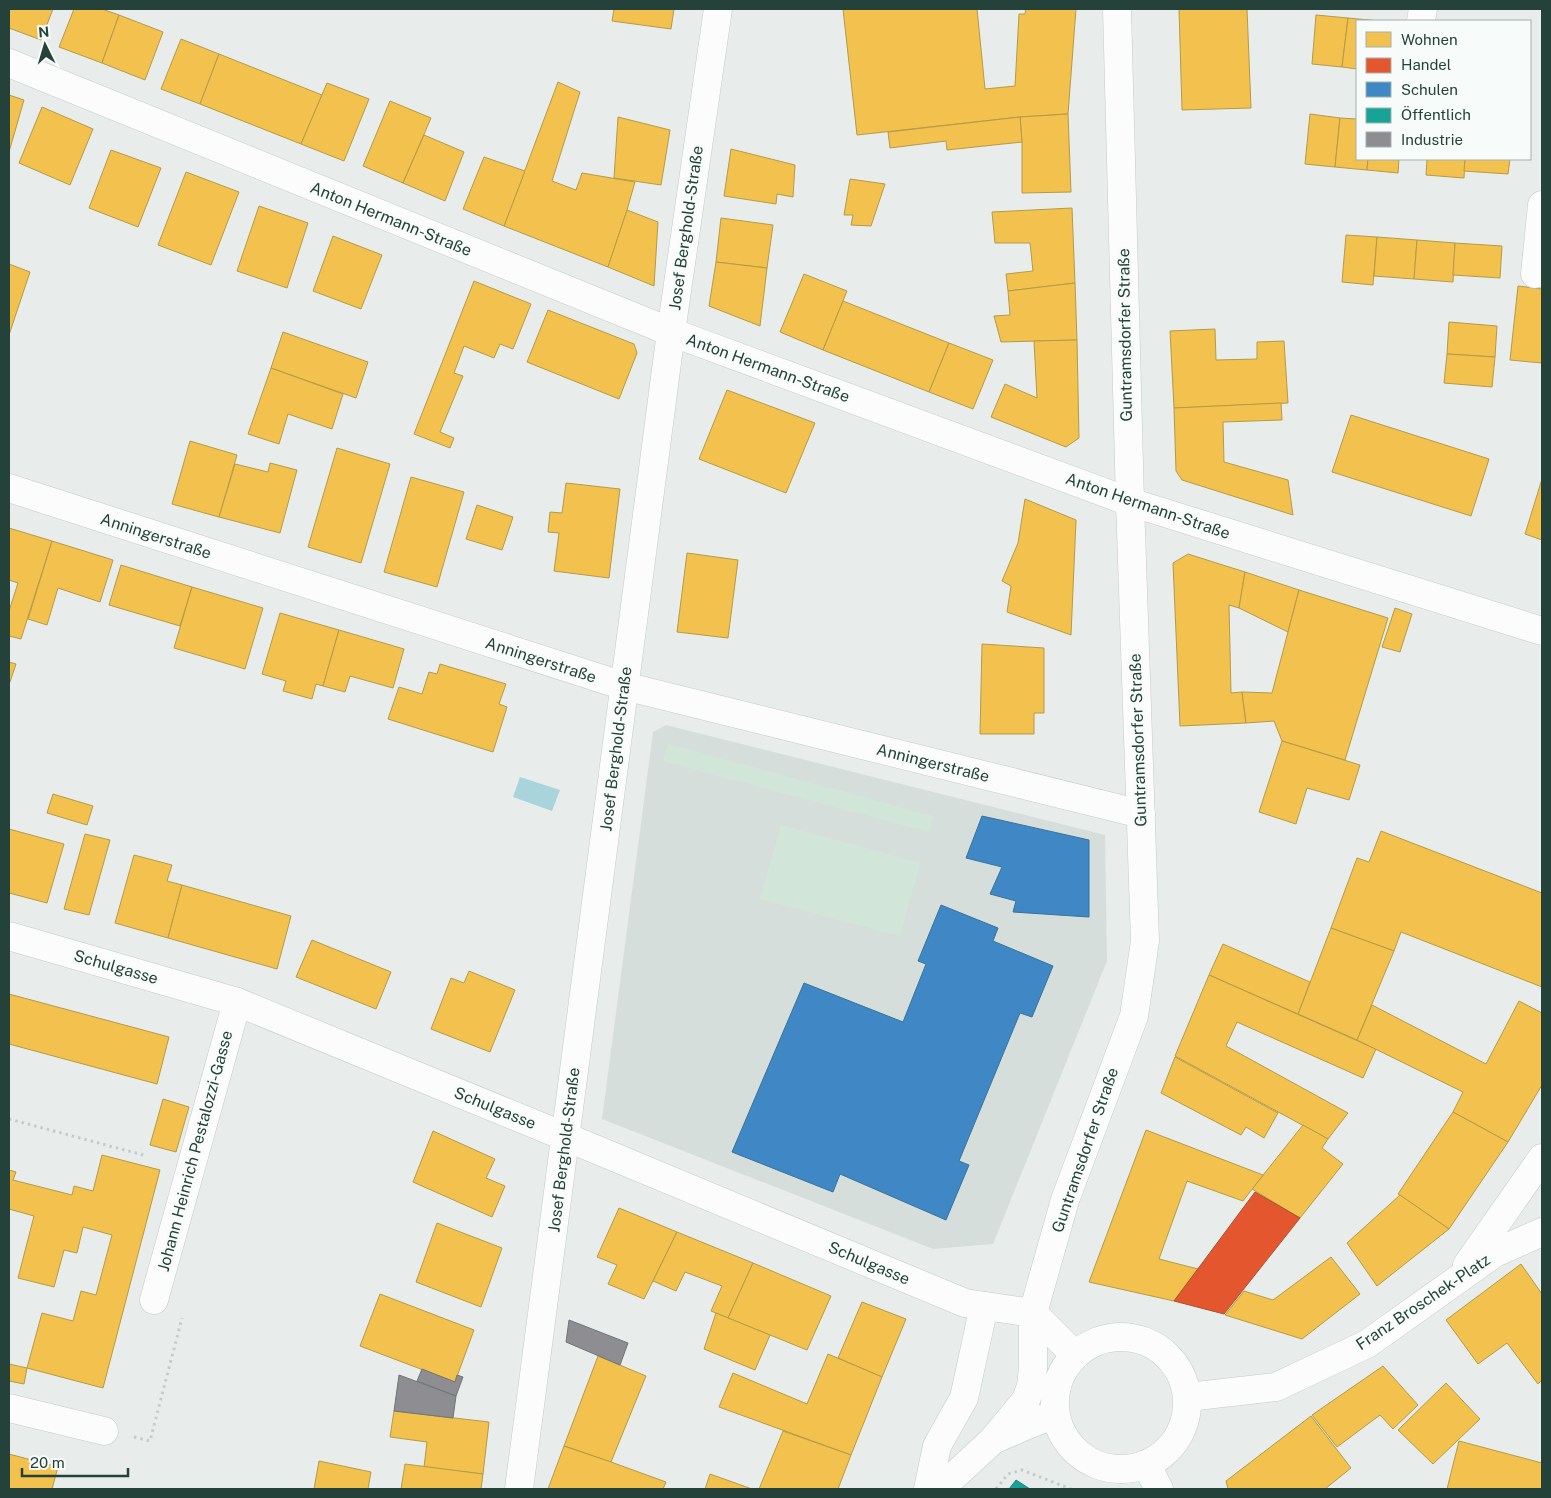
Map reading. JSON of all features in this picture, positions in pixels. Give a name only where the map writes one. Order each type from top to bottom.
[{"type":"street","name":"Josef Berghold-Straße","points":[[519,1489],[671,332],[718,9]]},
{"type":"street","name":"Guntramsdorfer Straße","points":[[993,1440],[1026,1400],[1031,1386],[1033,1368],[1033,1313],[1065,1200],[1134,1016],[1145,942],[1130,502],[1117,9]]},
{"type":"street","name":"Anton Hermann-Straße","points":[[9,63],[671,332],[1130,502],[1542,631]]},
{"type":"street","points":[[1535,274],[1542,205]]},
{"type":"street","name":"Anningerstraße","points":[[9,488],[624,686],[1141,814]]},
{"type":"street","name":"Schulgasse","points":[[9,936],[237,1002],[965,1303],[1033,1313]]},
{"type":"street","name":"Johann Heinrich Pestalozzi-Gasse","points":[[154,1300],[237,1002]]},
{"type":"street","points":[[1455,1281],[1542,1158]]},
{"type":"street","name":"Franz Broschek-Platz","points":[[1188,1396],[1276,1386],[1368,1344],[1495,1253],[1542,1232]]},
{"type":"street","points":[[928,1489],[936,1446],[964,1398],[984,1306]]},
{"type":"street","points":[[1033,1313],[1074,1355]]},
{"type":"street","points":[[1126,1336],[1158,1347],[1179,1369],[1188,1396],[1186,1422],[1169,1450],[1146,1464],[1118,1469],[1086,1460],[1065,1439],[1055,1414],[1057,1384],[1074,1355],[1098,1340],[1126,1336]]},
{"type":"street","points":[[9,1408],[104,1431]]},
{"type":"street","points":[[940,1489],[993,1440],[1055,1414]]},
{"type":"street","points":[[1146,1464],[1158,1489]]},
{"type":"path","points":[[9,1119],[147,1156]]},
{"type":"path","points":[[104,1431],[150,1441],[184,1309],[154,1300]]},
{"type":"path","points":[[996,1489],[1008,1474],[1022,1470],[1071,1489]]},
{"type":"shaded area","points":[[666,725],[1105,835],[1107,961],[993,1244],[933,1249],[602,1119],[653,732]]},
{"type":"green space","points":[[668,744],[933,816],[929,832],[663,761]]},
{"type":"green space","points":[[781,825],[920,863],[900,936],[760,899]]},
{"type":"water","points":[[520,777],[560,790],[552,811],[513,797]]},
{"type":"building: Wohnen","points":[[9,9],[53,9],[41,40],[9,28]]},
{"type":"building: Wohnen","points":[[74,9],[102,9],[119,15],[102,63],[59,47]]},
{"type":"building: Wohnen","points":[[614,9],[674,9],[671,29],[612,21]]},
{"type":"building: Wohnen","points":[[843,9],[977,9],[985,89],[1015,86],[1019,14],[1025,14],[1026,9],[1076,9],[1068,114],[1020,117],[857,135]]},
{"type":"building: Wohnen","points":[[1179,9],[1247,9],[1251,108],[1182,110]]},
{"type":"building: Wohnen","points":[[119,15],[163,32],[145,80],[102,63]]},
{"type":"building: Wohnen","points":[[1316,15],[1348,18],[1342,67],[1312,64]]},
{"type":"building: Wohnen","points":[[1348,18],[1369,20],[1356,20],[1356,69],[1342,67]]},
{"type":"building: Wohnen","points":[[181,39],[219,54],[200,104],[161,89]]},
{"type":"building: Wohnen","points":[[219,54],[322,95],[301,144],[200,104]]},
{"type":"building: Wohnen","points":[[558,82],[580,92],[552,181],[576,190],[582,173],[635,182],[608,267],[504,226]]},
{"type":"building: Wohnen","points":[[327,83],[369,99],[344,161],[301,144]]},
{"type":"building: Wohnen","points":[[9,95],[24,100],[9,152]]},
{"type":"building: Wohnen","points":[[390,101],[431,118],[403,183],[363,166]]},
{"type":"building: Wohnen","points":[[42,107],[93,129],[70,185],[19,163]]},
{"type":"building: Wohnen","points":[[1068,114],[1071,192],[1022,193],[1020,117]]},
{"type":"building: Wohnen","points":[[1310,114],[1340,118],[1335,167],[1305,164]]},
{"type":"building: Wohnen","points":[[618,117],[670,130],[661,185],[614,178]]},
{"type":"building: Wohnen","points":[[1020,117],[1022,142],[947,150],[946,141],[890,148],[888,132]]},
{"type":"building: Wohnen","points":[[1340,118],[1356,119],[1356,160],[1368,160],[1367,170],[1335,167]]},
{"type":"building: Wohnen","points":[[424,135],[464,152],[445,201],[403,183]]},
{"type":"building: Wohnen","points":[[731,149],[795,165],[793,197],[777,194],[776,204],[724,196]]},
{"type":"building: Wohnen","points":[[111,150],[161,168],[138,227],[89,208]]},
{"type":"building: Wohnen","points":[[484,157],[525,171],[504,226],[463,209]]},
{"type":"building: Wohnen","points":[[1368,160],[1399,160],[1398,173],[1367,170]]},
{"type":"building: Wohnen","points":[[1427,160],[1465,160],[1464,178],[1426,175]]},
{"type":"building: Wohnen","points":[[1465,160],[1510,160],[1508,174],[1464,171]]},
{"type":"building: Wohnen","points":[[186,172],[239,192],[211,265],[158,245]]},
{"type":"building: Wohnen","points":[[850,179],[885,184],[871,226],[851,225],[853,215],[844,215]]},
{"type":"building: Wohnen","points":[[259,206],[308,223],[287,288],[237,271]]},
{"type":"building: Wohnen","points":[[1072,208],[1075,283],[1008,291],[1006,274],[1033,271],[1030,243],[995,243],[992,212]]},
{"type":"building: Wohnen","points":[[627,210],[658,222],[654,286],[608,267]]},
{"type":"building: Wohnen","points":[[721,218],[773,225],[767,268],[716,262]]},
{"type":"building: Wohnen","points":[[1346,235],[1377,237],[1373,285],[1342,282]]},
{"type":"building: Wohnen","points":[[333,236],[382,255],[361,309],[313,291]]},
{"type":"building: Wohnen","points":[[1377,237],[1417,240],[1414,279],[1374,276]]},
{"type":"building: Wohnen","points":[[1417,240],[1455,243],[1453,282],[1414,279]]},
{"type":"building: Wohnen","points":[[1455,243],[1502,246],[1500,278],[1453,275]]},
{"type":"building: Wohnen","points":[[716,262],[767,268],[760,326],[709,306]]},
{"type":"building: Wohnen","points":[[9,264],[30,272],[9,335]]},
{"type":"building: Wohnen","points":[[804,274],[847,291],[823,350],[780,332]]},
{"type":"building: Wohnen","points":[[474,281],[531,304],[513,349],[500,344],[494,358],[464,346],[454,373],[463,376],[440,432],[454,438],[450,448],[414,434]]},
{"type":"building: Wohnen","points":[[1075,283],[1077,340],[1001,342],[994,316],[1010,315],[1008,291]]},
{"type":"building: Wohnen","points":[[1518,286],[1542,289],[1542,363],[1510,360]]},
{"type":"building: Wohnen","points":[[843,301],[949,343],[929,392],[823,350]]},
{"type":"building: Wohnen","points":[[548,310],[634,344],[637,353],[619,399],[527,362]]},
{"type":"building: Wohnen","points":[[1449,322],[1497,326],[1495,357],[1447,354]]},
{"type":"building: Wohnen","points":[[1215,329],[1216,360],[1257,359],[1257,342],[1284,341],[1288,403],[1174,408],[1170,331]]},
{"type":"building: Wohnen","points":[[283,332],[368,362],[356,398],[271,368]]},
{"type":"building: Wohnen","points":[[1077,340],[1079,438],[1066,447],[991,417],[1005,384],[1037,398],[1034,341]]},
{"type":"building: Wohnen","points":[[949,343],[993,360],[973,409],[929,392]]},
{"type":"building: Wohnen","points":[[1447,354],[1495,357],[1492,387],[1444,383]]},
{"type":"building: Wohnen","points":[[271,368],[343,394],[332,429],[288,414],[279,444],[248,434]]},
{"type":"building: Wohnen","points":[[727,390],[815,423],[786,493],[699,459]]},
{"type":"building: Wohnen","points":[[1281,403],[1282,420],[1223,422],[1224,462],[1288,480],[1293,515],[1182,480],[1176,471],[1174,408]]},
{"type":"building: Wohnen","points":[[1351,415],[1489,459],[1471,516],[1332,472]]},
{"type":"building: Wohnen","points":[[190,441],[237,455],[219,517],[172,504]]},
{"type":"building: Wohnen","points":[[337,448],[390,464],[361,563],[308,547]]},
{"type":"building: Wohnen","points":[[270,463],[297,470],[280,533],[219,517],[235,464],[268,472]]},
{"type":"building: Wohnen","points":[[411,477],[464,492],[437,587],[384,572]]},
{"type":"building: Wohnen","points":[[1542,479],[1542,540],[1525,534]]},
{"type":"building: Wohnen","points":[[566,483],[620,489],[609,578],[554,571],[559,533],[548,532],[550,512],[562,513]]},
{"type":"building: Wohnen","points":[[1025,499],[1076,520],[1071,635],[1007,612],[1011,586],[1002,581],[1018,543]]},
{"type":"building: Wohnen","points":[[477,505],[513,517],[502,550],[466,539]]},
{"type":"building: Wohnen","points":[[9,528],[52,541],[21,639],[9,636],[9,611],[18,583],[9,580]]},
{"type":"building: Wohnen","points":[[52,541],[113,560],[100,602],[58,588],[47,625],[28,619]]},
{"type":"building: Wohnen","points":[[687,553],[738,560],[728,638],[677,632]]},
{"type":"building: Wohnen","points":[[1188,554],[1245,572],[1239,608],[1229,605],[1231,693],[1242,692],[1246,723],[1180,726],[1173,563]]},
{"type":"building: Wohnen","points":[[121,565],[192,587],[180,626],[109,605]]},
{"type":"building: Wohnen","points":[[1245,572],[1299,590],[1288,632],[1239,608]]},
{"type":"building: Wohnen","points":[[192,587],[263,608],[245,669],[174,648]]},
{"type":"building: Wohnen","points":[[1299,590],[1388,618],[1345,760],[1282,741],[1274,721],[1246,723],[1242,692],[1272,693]]},
{"type":"building: Wohnen","points":[[1395,608],[1412,614],[1400,652],[1382,647]]},
{"type":"building: Wohnen","points":[[280,613],[339,630],[323,686],[316,684],[312,699],[283,691],[286,681],[262,674]]},
{"type":"building: Wohnen","points":[[339,630],[404,649],[393,688],[350,676],[345,692],[323,686]]},
{"type":"building: Wohnen","points":[[982,644],[1044,648],[1044,713],[1034,713],[1034,734],[980,734]]},
{"type":"building: Wohnen","points":[[9,662],[16,664],[10,682],[9,681]]},
{"type":"building: Wohnen","points":[[440,664],[506,684],[499,704],[507,707],[493,752],[388,719],[399,687],[422,694],[429,672],[437,674]]},
{"type":"building: Wohnen","points":[[1282,741],[1360,765],[1349,800],[1307,788],[1296,824],[1259,812]]},
{"type":"building: Wohnen","points":[[53,794],[93,806],[87,825],[47,813]]},
{"type":"building: Wohnen","points":[[9,829],[64,844],[47,903],[9,893]]},
{"type":"building: Wohnen","points":[[1381,831],[1542,893],[1542,987],[1401,932],[1394,951],[1331,928],[1357,858],[1369,862]]},
{"type":"building: Wohnen","points":[[85,834],[110,840],[89,915],[64,909]]},
{"type":"building: Wohnen","points":[[134,855],[172,865],[167,881],[182,885],[168,938],[115,923]]},
{"type":"building: Wohnen","points":[[182,885],[291,916],[277,969],[168,938]]},
{"type":"building: Wohnen","points":[[1331,928],[1394,951],[1357,1040],[1298,1014]]},
{"type":"building: Wohnen","points":[[312,940],[391,972],[376,1009],[296,977]]},
{"type":"building: Wohnen","points":[[1223,944],[1310,982],[1298,1014],[1209,975]]},
{"type":"building: Wohnen","points":[[469,971],[515,990],[490,1052],[431,1029],[451,978],[464,983]]},
{"type":"building: Wohnen","points":[[1209,975],[1376,1049],[1363,1078],[1237,1022],[1226,1046],[1348,1113],[1328,1139],[1175,1056]]},
{"type":"building: Wohnen","points":[[9,994],[169,1037],[157,1084],[9,1044]]},
{"type":"building: Wohnen","points":[[1519,1001],[1542,1013],[1542,1085],[1508,1142],[1453,1112],[1463,1092],[1357,1040],[1372,1005],[1486,1064]]},
{"type":"building: Wohnen","points":[[1175,1057],[1278,1113],[1264,1138],[1246,1127],[1241,1135],[1161,1093]]},
{"type":"building: Wohnen","points":[[163,1099],[189,1107],[176,1152],[150,1145]]},
{"type":"building: Wohnen","points":[[1453,1112],[1508,1142],[1449,1229],[1398,1194]]},
{"type":"building: Wohnen","points":[[1303,1125],[1328,1139],[1322,1148],[1343,1164],[1300,1218],[1252,1189]]},
{"type":"building: Wohnen","points":[[1146,1130],[1263,1175],[1243,1201],[1187,1181],[1159,1259],[1198,1269],[1174,1301],[1089,1282]]},
{"type":"building: Wohnen","points":[[433,1131],[495,1159],[486,1178],[505,1186],[492,1217],[413,1182]]},
{"type":"building: Wohnen","points":[[102,1155],[160,1170],[103,1388],[27,1368],[42,1313],[73,1321],[81,1291],[96,1295],[112,1235],[83,1227],[77,1253],[64,1250],[54,1287],[18,1278],[34,1216],[9,1209],[9,1170],[16,1172],[13,1180],[72,1195],[74,1186],[93,1191]]},
{"type":"building: Wohnen","points":[[1400,1195],[1449,1229],[1377,1286],[1347,1243]]},
{"type":"building: Wohnen","points":[[619,1208],[677,1232],[644,1299],[608,1284],[617,1265],[597,1257]]},
{"type":"building: Wohnen","points":[[437,1223],[502,1248],[481,1307],[416,1282]]},
{"type":"building: Wohnen","points":[[677,1232],[753,1263],[728,1318],[711,1311],[722,1286],[685,1272],[676,1291],[653,1281]]},
{"type":"building: Wohnen","points":[[1331,1257],[1360,1294],[1302,1339],[1225,1315],[1244,1291],[1273,1300]]},
{"type":"building: Wohnen","points":[[753,1263],[831,1296],[807,1350],[728,1318]]},
{"type":"building: Wohnen","points":[[1521,1264],[1542,1294],[1542,1380],[1538,1384],[1507,1343],[1478,1364],[1446,1320]]},
{"type":"building: Wohnen","points":[[380,1294],[474,1330],[455,1382],[360,1346]]},
{"type":"building: Wohnen","points":[[862,1302],[906,1319],[882,1377],[838,1358]]},
{"type":"building: Wohnen","points":[[716,1313],[770,1335],[755,1370],[704,1349]]},
{"type":"building: Wohnen","points":[[828,1354],[882,1377],[851,1455],[719,1407],[733,1373],[807,1404]]},
{"type":"building: Wohnen","points":[[598,1356],[646,1376],[611,1462],[564,1446]]},
{"type":"building: Wohnen","points":[[9,1364],[27,1368],[24,1384],[9,1381]]},
{"type":"building: Wohnen","points":[[1383,1366],[1418,1405],[1393,1429],[1380,1415],[1337,1447],[1312,1415]]},
{"type":"building: Wohnen","points":[[1446,1383],[1480,1419],[1433,1464],[1398,1430]]},
{"type":"building: Wohnen","points":[[394,1411],[489,1422],[483,1474],[424,1467],[427,1442],[390,1437]]},
{"type":"building: Wohnen","points":[[1311,1416],[1351,1468],[1325,1489],[1228,1489],[1226,1481]]},
{"type":"building: Wohnen","points":[[783,1431],[851,1455],[838,1489],[759,1489]]},
{"type":"building: Wohnen","points":[[1459,1441],[1542,1463],[1542,1489],[1447,1489]]},
{"type":"building: Wohnen","points":[[564,1446],[666,1482],[663,1489],[548,1489]]},
{"type":"building: Wohnen","points":[[9,1454],[58,1467],[52,1489],[9,1489]]},
{"type":"building: Wohnen","points":[[319,1461],[371,1472],[368,1489],[314,1489]]},
{"type":"building: Wohnen","points":[[405,1464],[483,1474],[481,1489],[401,1489]]},
{"type":"building: Wohnen","points":[[710,1474],[752,1489],[705,1489]]},
{"type":"building: Handel","points":[[1255,1192],[1300,1218],[1224,1314],[1174,1301]]},
{"type":"building: Schulen","points":[[982,816],[1089,840],[1089,917],[1013,912],[1016,901],[990,894],[1002,867],[966,858]]},
{"type":"building: Schulen","points":[[941,905],[998,928],[993,941],[1053,966],[1032,1017],[1020,1013],[959,1161],[969,1165],[946,1220],[840,1174],[833,1192],[732,1152],[804,983],[903,1022],[926,964],[918,961]]},
{"type":"building: Öffentlich","points":[[1016,1480],[1030,1489],[1009,1489]]},
{"type":"building: Industrie","points":[[569,1320],[628,1343],[620,1365],[566,1342]]},
{"type":"building: Industrie","points":[[422,1369],[455,1382],[457,1375],[463,1377],[456,1396],[417,1381]]},
{"type":"building: Industrie","points":[[399,1375],[456,1396],[453,1418],[394,1411]]}]
